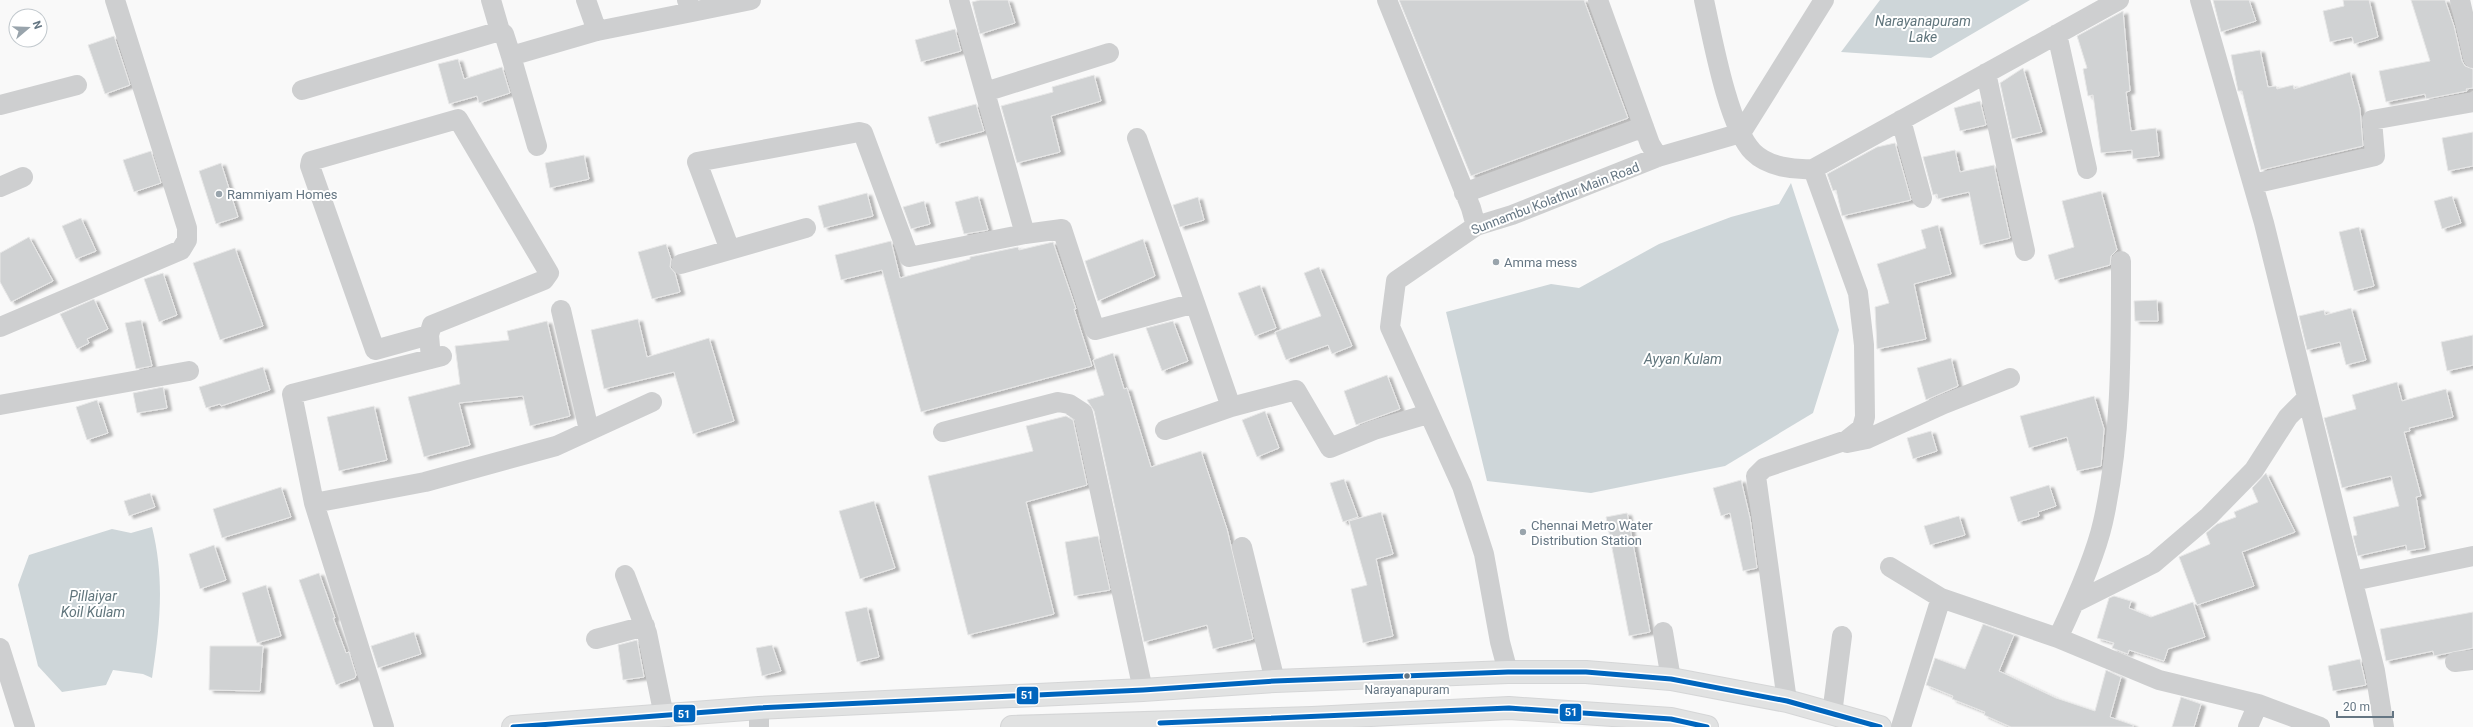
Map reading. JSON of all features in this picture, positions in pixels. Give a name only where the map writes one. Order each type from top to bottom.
[{"type":"main road","points":[[513,727],[664,716],[759,718],[1143,690],[1275,682],[1508,672],[1586,672],[1671,679],[1787,701],[1880,727]]},
{"type":"main road","points":[[1012,727],[1311,723],[1509,708],[1671,719],[1707,727]]},
{"type":"street","points":[[0,327],[181,250],[187,240],[187,228],[114,0]]},
{"type":"street","points":[[491,0],[500,32],[504,34],[537,146]]},
{"type":"street","points":[[586,0],[598,31]]},
{"type":"street","points":[[510,56],[690,6],[751,0]]},
{"type":"street","points":[[959,0],[1025,234]]},
{"type":"street","points":[[1387,0],[1476,226]]},
{"type":"street","points":[[1598,0],[1644,127],[1658,157]]},
{"type":"street","points":[[1704,0],[1718,66],[1741,133],[1754,153],[1770,162],[1793,170],[1813,169],[2119,0]]},
{"type":"street","points":[[1741,133],[1824,0]]},
{"type":"street","points":[[2200,0],[2253,184],[2375,671],[2384,727]]},
{"type":"street","points":[[2460,0],[2473,58]]},
{"type":"street","points":[[302,90],[500,32]]},
{"type":"street","points":[[2057,34],[2087,169]]},
{"type":"street","points":[[985,92],[1109,53]]},
{"type":"street","points":[[1986,73],[2025,251]]},
{"type":"street","points":[[0,105],[77,85]]},
{"type":"street","points":[[2253,184],[2375,156],[2372,120],[2473,102]]},
{"type":"street","points":[[384,727],[314,503],[292,394],[437,358],[429,335],[432,325],[544,280],[549,273],[458,119],[311,161],[310,166],[375,350],[429,335]]},
{"type":"street","points":[[1901,120],[1922,198]]},
{"type":"street","points":[[1464,193],[1644,127]]},
{"type":"street","points":[[730,250],[697,162],[858,132],[863,133],[909,257],[1025,234],[1062,229],[1095,330],[1195,303]]},
{"type":"street","name":"Sunnambu Kolathur Main Road","points":[[1508,672],[1500,642],[1484,554],[1462,486],[1428,414],[1390,327],[1396,281],[1476,226],[1512,215],[1658,157],[1741,133]]},
{"type":"street","points":[[1137,138],[1231,407]]},
{"type":"street","points":[[1787,701],[1756,476],[1764,468],[1839,443],[1855,436],[1862,428],[1865,417],[1864,345],[1858,293],[1813,169]]},
{"type":"street","points":[[0,187],[23,177]]},
{"type":"street","points":[[681,264],[806,228]]},
{"type":"street","points":[[2058,638],[2074,603],[2102,523],[2116,445],[2121,262]]},
{"type":"street","points":[[561,310],[589,430]]},
{"type":"street","points":[[396,344],[400,366]]},
{"type":"street","points":[[0,405],[189,371]]},
{"type":"street","points":[[1839,443],[1853,443],[1867,439],[1944,404],[2010,378]]},
{"type":"street","points":[[1165,430],[1231,407],[1296,390],[1330,448],[1374,430],[1428,414]]},
{"type":"street","points":[[2074,603],[2154,563],[2209,516],[2254,470],[2288,417],[2307,398]]},
{"type":"street","points":[[314,503],[425,482],[556,446],[652,402]]},
{"type":"street","points":[[943,432],[1058,402],[1069,404],[1083,413],[1143,690]]},
{"type":"street","points":[[1242,547],[1275,682]]},
{"type":"street","points":[[2353,581],[2473,556]]},
{"type":"street","points":[[1890,567],[1941,598],[2058,638],[2160,680],[2258,704],[2320,727]]},
{"type":"street","points":[[625,575],[644,626],[664,716]]},
{"type":"street","points":[[1901,727],[1941,598]]},
{"type":"street","points":[[596,639],[644,626]]},
{"type":"street","points":[[1663,632],[1671,679]]},
{"type":"street","points":[[1832,714],[1842,636]]},
{"type":"street","points":[[0,648],[25,727]]},
{"type":"street","points":[[2248,727],[2258,704]]},
{"type":"water","name":"Narayanapuram Lake","points":[[1880,0],[2030,0],[1931,58],[1841,52]]},
{"type":"water","name":"Ayyan Kulam","points":[[1791,183],[1839,330],[1813,413],[1725,466],[1591,493],[1487,481],[1446,312],[1551,284],[1579,288],[1659,244],[1731,217],[1779,204]]},
{"type":"water","name":"Pillaiyar Koil Kulam","points":[[152,527],[159,566],[160,602],[152,678],[143,674],[113,670],[106,685],[62,692],[38,666],[18,585],[29,555],[112,529],[131,533]]},
{"type":"building","points":[[980,0],[1008,0],[1015,23],[980,34],[972,2]]},
{"type":"building","points":[[1399,0],[1584,0],[1628,118],[1471,176]]},
{"type":"building","points":[[2213,0],[2249,0],[2256,21],[2221,32]]},
{"type":"building","points":[[2343,0],[2369,0],[2378,37],[2354,44],[2352,37],[2330,42],[2323,11],[2344,6]]},
{"type":"building","points":[[2411,0],[2445,0],[2454,26],[2462,61],[2465,66],[2473,69],[2473,88],[2466,89],[2467,91],[2426,99],[2425,94],[2386,102],[2379,71],[2430,61]]},
{"type":"building","points":[[2123,11],[2130,91],[2126,92],[2131,131],[2156,128],[2159,156],[2133,159],[2132,150],[2101,153],[2093,95],[2088,96],[2083,69],[2087,68],[2077,36]]},
{"type":"building","points":[[955,29],[961,51],[921,62],[915,40]]},
{"type":"building","points":[[114,36],[130,85],[105,94],[88,45]]},
{"type":"building","points":[[2260,50],[2268,87],[2276,86],[2277,89],[2293,85],[2294,89],[2350,72],[2360,109],[2363,146],[2261,170],[2242,91],[2238,91],[2231,55]]},
{"type":"building","points":[[458,59],[464,79],[502,67],[510,93],[479,103],[477,96],[449,104],[438,64]]},
{"type":"building","points":[[2023,68],[2042,132],[2012,139],[2000,83]]},
{"type":"building","points":[[1094,75],[1101,101],[1051,116],[1060,152],[1017,163],[1001,106],[1053,92],[1052,87]]},
{"type":"building","points":[[1980,101],[1986,125],[1960,131],[1954,108]]},
{"type":"building","points":[[976,104],[984,131],[936,144],[928,117]]},
{"type":"building","points":[[2473,132],[2473,166],[2448,171],[2442,138]]},
{"type":"building","points":[[1895,143],[1911,200],[1842,216],[1836,190],[1833,191],[1827,174],[1877,147]]},
{"type":"building","points":[[1955,150],[1960,172],[1994,165],[2010,238],[1980,245],[1969,192],[1938,199],[1937,194],[1933,195],[1923,157]]},
{"type":"building","points":[[151,151],[161,183],[134,192],[123,160]]},
{"type":"building","points":[[584,155],[589,179],[550,188],[545,163]]},
{"type":"building","name":"Rammiyam Homes","points":[[221,163],[238,217],[216,224],[199,171]]},
{"type":"building","points":[[2101,191],[2117,250],[2111,256],[2110,265],[2055,280],[2048,255],[2074,247],[2062,201]]},
{"type":"building","points":[[867,193],[873,216],[824,228],[818,206]]},
{"type":"building","points":[[978,196],[988,230],[964,234],[955,202]]},
{"type":"building","points":[[2452,196],[2461,223],[2442,229],[2434,201]]},
{"type":"building","points":[[1198,197],[1204,220],[1180,227],[1173,205]]},
{"type":"building","points":[[924,201],[930,224],[911,229],[903,207]]},
{"type":"building","points":[[81,218],[96,251],[76,259],[62,226]]},
{"type":"building","points":[[1938,225],[1951,274],[1914,284],[1926,339],[1877,349],[1875,307],[1889,303],[1877,264],[1926,248],[1921,230]]},
{"type":"building","points":[[2359,227],[2374,286],[2354,291],[2339,232]]},
{"type":"building","points":[[29,237],[53,281],[11,302],[0,282],[0,253]]},
{"type":"building","points":[[1143,239],[1155,276],[1098,301],[1085,261]]},
{"type":"building","points":[[891,241],[900,278],[970,259],[970,257],[1018,247],[1019,250],[1053,242],[1076,309],[1074,309],[1092,366],[921,412],[882,270],[841,280],[835,255]]},
{"type":"building","points":[[666,244],[671,259],[670,267],[675,273],[680,292],[652,299],[638,252]]},
{"type":"building","points":[[235,248],[263,326],[220,340],[193,263]]},
{"type":"building","points":[[1319,267],[1352,346],[1332,354],[1328,345],[1286,360],[1275,332],[1321,316],[1304,273]]},
{"type":"building","points":[[163,273],[177,315],[159,322],[144,279]]},
{"type":"building","points":[[1260,285],[1276,328],[1255,336],[1238,293]]},
{"type":"building","points":[[94,299],[108,329],[87,339],[89,343],[77,349],[60,314]]},
{"type":"building","points":[[2157,300],[2158,321],[2135,321],[2134,301]]},
{"type":"building","points":[[2351,308],[2366,360],[2346,365],[2340,342],[2307,350],[2299,316],[2324,310],[2325,315]]},
{"type":"building","points":[[638,319],[647,357],[709,338],[734,421],[693,434],[674,372],[604,389],[591,330]]},
{"type":"building","points":[[141,320],[152,366],[136,369],[125,323]]},
{"type":"building","points":[[547,321],[570,416],[530,426],[523,396],[459,403],[470,445],[424,457],[408,397],[460,384],[455,346],[509,340],[507,331]]},
{"type":"building","points":[[1173,321],[1188,361],[1162,371],[1146,328]]},
{"type":"building","points":[[2473,335],[2473,365],[2447,371],[2441,342]]},
{"type":"building","points":[[1113,353],[1124,389],[1127,388],[1151,467],[1201,451],[1227,529],[1253,639],[1213,649],[1207,625],[1144,642],[1094,411],[1087,400],[1104,395],[1093,360]]},
{"type":"building","points":[[1951,358],[1958,386],[1926,400],[1917,368]]},
{"type":"building","points":[[263,367],[270,390],[221,406],[220,404],[206,408],[199,387]]},
{"type":"building","points":[[1387,375],[1400,409],[1356,425],[1344,391]]},
{"type":"building","points":[[2397,382],[2402,401],[2446,389],[2453,417],[2409,428],[2410,431],[2404,432],[2421,496],[2416,497],[2425,548],[2407,551],[2406,545],[2358,556],[2353,536],[2357,535],[2353,517],[2399,506],[2391,476],[2342,488],[2324,418],[2356,409],[2352,395]]},
{"type":"building","points":[[163,387],[167,408],[137,413],[133,393]]},
{"type":"building","points":[[2094,396],[2104,429],[2101,466],[2077,471],[2067,437],[2029,448],[2020,416]]},
{"type":"building","points":[[97,400],[108,433],[87,440],[76,407]]},
{"type":"building","points":[[374,406],[387,460],[339,471],[327,417]]},
{"type":"building","points":[[1265,411],[1279,448],[1257,457],[1242,420]]},
{"type":"building","points":[[1066,416],[1073,420],[1087,485],[1026,502],[1054,614],[968,635],[928,476],[1033,451],[1026,426]]},
{"type":"building","points":[[1931,431],[1937,451],[1913,459],[1907,438]]},
{"type":"building","points":[[2266,473],[2295,532],[2242,552],[2254,586],[2197,605],[2179,557],[2210,544],[2206,533],[2217,524],[2236,517],[2234,512],[2258,502],[2252,488]]},
{"type":"building","points":[[1344,479],[1358,517],[1343,522],[1330,483]]},
{"type":"building","points":[[1741,480],[1750,518],[1757,568],[1743,571],[1730,513],[1721,516],[1713,488]]},
{"type":"building","points":[[2049,485],[2056,506],[2038,512],[2039,516],[2018,522],[2010,497]]},
{"type":"building","points":[[281,487],[291,517],[222,538],[213,509]]},
{"type":"building","points":[[150,493],[155,507],[129,516],[124,501]]},
{"type":"building","points":[[874,501],[895,568],[860,579],[839,511]]},
{"type":"building","points":[[1381,512],[1393,554],[1376,559],[1393,636],[1363,643],[1351,589],[1367,585],[1349,521]]},
{"type":"building","points":[[1627,513],[1650,632],[1629,636],[1606,517]]},
{"type":"building","points":[[1959,516],[1965,535],[1930,545],[1924,526]]},
{"type":"building","points":[[1098,536],[1110,590],[1074,596],[1065,542]]},
{"type":"building","points":[[214,545],[226,580],[200,589],[189,554]]},
{"type":"building","points":[[319,573],[335,618],[333,618],[346,653],[349,652],[356,675],[355,678],[336,685],[299,580]]},
{"type":"building","points":[[266,585],[281,636],[257,643],[242,593]]},
{"type":"building","points":[[2114,596],[2131,601],[2129,608],[2151,617],[2193,602],[2205,637],[2168,649],[2164,661],[2129,650],[2128,654],[2112,648],[2114,643],[2097,638],[2109,598]]},
{"type":"building","points":[[867,607],[879,657],[857,662],[845,612]]},
{"type":"building","points":[[2473,612],[2473,648],[2434,656],[2433,651],[2386,661],[2380,629]]},
{"type":"building","points":[[1983,624],[2014,635],[1999,671],[2056,698],[2095,711],[2106,670],[2121,677],[2110,717],[2133,725],[2133,727],[2011,727],[1984,715],[1985,712],[1952,699],[1953,696],[1926,685],[1935,658],[1965,669]]},
{"type":"building","points":[[414,632],[421,654],[378,668],[371,646]]},
{"type":"building","points":[[637,640],[644,677],[623,680],[618,645]]},
{"type":"building","points":[[772,645],[781,671],[762,676],[756,648]]},
{"type":"building","points":[[210,646],[263,646],[260,691],[209,690]]},
{"type":"building","points":[[2360,659],[2366,685],[2333,691],[2328,666]]},
{"type":"building","points":[[2181,697],[2201,704],[2194,727],[2172,727]]},
{"type":"transit line","name":"51","points":[[513,727],[759,708],[1143,690],[1275,681],[1508,672],[1586,672],[1671,679],[1787,701],[1880,727]]},
{"type":"transit line","name":"51","points":[[1160,723],[1509,708],[1671,719],[1707,727]]},
{"type":"place","name":"Rammiyam Homes","points":[[219,194]]},
{"type":"place","name":"Amma mess","points":[[1496,262]]},
{"type":"place","name":"Chennai Metro Water Distribution Station","points":[[1523,532]]},
{"type":"place","name":"Narayanapuram","points":[[1407,676]]}]
